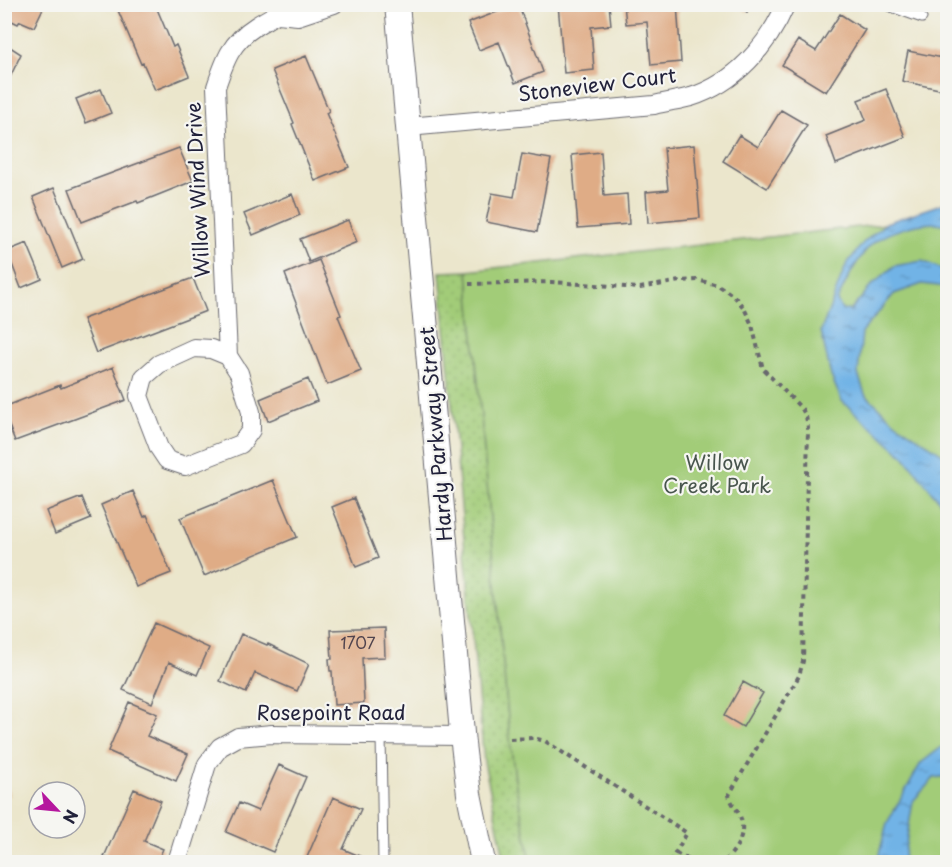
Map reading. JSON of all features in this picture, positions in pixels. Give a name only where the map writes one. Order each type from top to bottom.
[{"type":"main road","name":"Hardy Parkway Street","points":[[397,4],[462,736],[469,794],[483,862]]},
{"type":"street","name":"Willow Wind Drive","points":[[228,356],[211,349],[194,348],[159,364],[144,377],[139,396],[159,448],[167,460],[186,466],[241,444],[251,430],[251,412],[239,373],[228,356],[216,87],[226,57],[239,38],[282,9],[298,16],[334,4]]},
{"type":"street","name":"Stoneview Court","points":[[408,127],[654,105],[692,96],[720,82],[748,62],[769,37],[786,4]]},
{"type":"street","name":"Rosepoint Road","points":[[177,862],[207,764],[220,747],[238,737],[462,736]]},
{"type":"lane","points":[[883,4],[922,18]]},
{"type":"lane","points":[[381,735],[383,862]]},
{"type":"path","points":[[469,284],[552,282],[640,288],[697,280],[718,285],[734,296],[744,308],[752,325],[764,369],[806,417],[808,428],[803,661],[800,676],[729,795],[743,826],[734,852],[724,862]]},
{"type":"path","points":[[510,739],[533,738],[545,741],[687,833],[670,862]]},
{"type":"path","points":[[676,853],[694,862]]},
{"type":"green space","name":"Willow Creek Park","points":[[947,217],[947,862],[531,862],[516,786],[510,739],[468,271]]},
{"type":"green space","points":[[468,271],[510,739],[516,786],[531,862],[505,862],[484,762],[440,272]]},
{"type":"water","points":[[947,202],[947,225],[928,224],[905,228],[884,236],[868,248],[851,273],[837,301],[842,310],[851,310],[872,285],[894,266],[922,261],[947,271],[947,287],[922,284],[894,294],[862,332],[858,374],[865,394],[896,423],[947,457],[947,511],[904,456],[842,401],[831,376],[821,331],[846,265],[863,243],[886,223]]},
{"type":"water","points":[[947,743],[947,776],[934,778],[913,801],[903,862],[877,862],[887,823],[921,763]]},
{"type":"building","points":[[4,4],[45,4],[34,27],[20,21],[18,24],[4,17]]},
{"type":"building","points":[[125,4],[155,4],[173,47],[176,45],[189,76],[155,90],[117,8]]},
{"type":"building","points":[[518,4],[543,72],[515,83],[499,42],[479,50],[468,23]]},
{"type":"building","points":[[558,4],[609,4],[611,25],[591,27],[594,70],[564,73]]},
{"type":"building","points":[[624,4],[677,4],[681,62],[651,65],[647,22],[626,24]]},
{"type":"building","points":[[736,4],[751,4],[747,12]]},
{"type":"building","points":[[840,14],[865,30],[826,92],[782,65],[798,40],[816,51]]},
{"type":"building","points":[[4,43],[21,54],[4,90]]},
{"type":"building","points":[[908,51],[948,59],[948,91],[902,81]]},
{"type":"building","points":[[306,56],[329,111],[326,113],[349,167],[315,181],[272,70]]},
{"type":"building","points":[[101,89],[111,113],[86,123],[76,99]]},
{"type":"building","points":[[886,89],[905,137],[836,164],[826,136],[866,120],[858,100]]},
{"type":"building","points":[[781,110],[807,125],[767,188],[723,161],[739,135],[758,147]]},
{"type":"building","points":[[694,145],[700,218],[648,223],[646,192],[668,190],[664,148]]},
{"type":"building","points":[[179,148],[193,181],[82,222],[69,189]]},
{"type":"building","points":[[601,152],[604,196],[627,194],[629,224],[578,228],[572,155]]},
{"type":"building","points":[[522,154],[551,159],[537,232],[486,222],[492,193],[514,197]]},
{"type":"building","points":[[54,188],[83,259],[62,268],[33,197]]},
{"type":"building","points":[[292,194],[300,215],[253,235],[244,214]]},
{"type":"building","points":[[348,220],[357,242],[309,262],[300,239]]},
{"type":"building","points":[[27,243],[42,279],[21,288],[7,251]]},
{"type":"building","points":[[319,260],[341,315],[338,316],[361,371],[327,385],[285,274]]},
{"type":"building","points":[[193,278],[206,311],[96,353],[83,319]]},
{"type":"building","points":[[113,367],[126,400],[15,441],[4,413],[4,407],[60,385],[61,388]]},
{"type":"building","points":[[308,379],[317,401],[268,421],[260,399]]},
{"type":"building","points":[[273,480],[297,537],[204,576],[180,518]]},
{"type":"building","points":[[133,491],[144,517],[147,515],[171,573],[136,587],[101,505]]},
{"type":"building","points":[[82,497],[91,519],[55,534],[46,511]]},
{"type":"building","points":[[354,498],[378,558],[356,567],[332,507]]},
{"type":"building","points":[[154,623],[209,648],[197,675],[169,662],[152,703],[123,690]]},
{"type":"building","points":[[384,628],[385,657],[362,658],[364,703],[334,705],[329,659],[332,659],[330,630]]},
{"type":"building","points":[[241,634],[309,664],[297,691],[255,673],[246,693],[220,681]]},
{"type":"building","points":[[743,682],[763,693],[743,727],[724,716]]},
{"type":"building","points":[[129,702],[157,714],[147,736],[188,754],[176,781],[108,751]]},
{"type":"building","points":[[279,765],[306,777],[273,852],[226,832],[239,803],[258,811]]},
{"type":"building","points":[[4,782],[10,795],[4,797]]},
{"type":"building","points":[[134,789],[161,801],[144,841],[163,849],[157,862],[118,862],[104,857]]},
{"type":"building","points":[[333,797],[361,809],[343,849],[364,858],[362,862],[305,862]]}]
